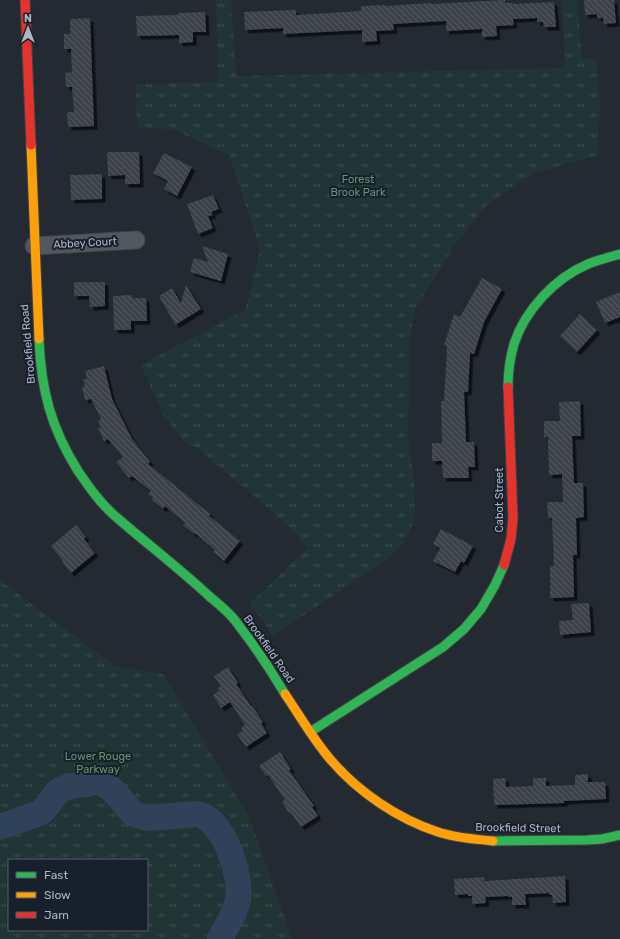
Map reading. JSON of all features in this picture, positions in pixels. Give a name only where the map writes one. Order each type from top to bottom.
[{"type":"street","name":"Brookfield Road","points":[[25,0],[39,352],[47,404],[53,422],[70,458],[88,486],[100,501],[114,515],[195,583],[232,617],[256,648],[310,732]]},
{"type":"street","name":"Abbey Court","points":[[34,246],[136,240]]},
{"type":"street","name":"Cabot Street","points":[[310,732],[443,646],[464,629],[481,609],[496,585],[504,565],[511,539],[513,518],[508,376],[515,342],[528,316],[539,300],[556,283],[576,269],[594,261],[620,254]]},
{"type":"street","name":"Brookfield Street","points":[[310,732],[330,759],[367,793],[392,811],[413,822],[439,832],[464,838],[495,841],[587,840],[602,839],[620,835]]},
{"type":"green space","name":"Forest Brook Park","points":[[216,0],[231,0],[236,76],[565,68],[562,0],[577,0],[582,59],[596,59],[600,100],[598,155],[534,173],[487,205],[454,246],[415,309],[409,347],[408,437],[414,481],[415,519],[403,544],[389,558],[273,636],[249,604],[308,548],[292,530],[268,508],[200,450],[184,441],[163,415],[141,365],[245,310],[258,259],[259,246],[229,155],[172,129],[137,128],[136,84],[218,82]]},
{"type":"green space","name":"Lower Rouge Parkway","points":[[0,580],[115,666],[163,674],[250,819],[292,939],[0,939]]},
{"type":"building","points":[[505,0],[505,3],[513,4],[554,2],[556,27],[544,27],[543,22],[537,22],[537,18],[513,19],[514,25],[496,26],[497,36],[482,37],[482,29],[446,31],[446,21],[393,24],[394,30],[376,31],[377,41],[362,42],[362,30],[283,34],[283,28],[245,30],[244,12],[296,10],[296,15],[361,11],[361,6]]},
{"type":"building","points":[[584,0],[614,0],[616,23],[604,24],[603,18],[597,18],[597,14],[585,15]]},
{"type":"building","points":[[205,12],[206,32],[193,32],[193,42],[179,43],[179,35],[137,36],[136,16],[178,15],[178,13]]},
{"type":"building","points":[[90,18],[94,126],[68,127],[67,112],[74,112],[72,87],[66,87],[65,73],[72,72],[71,49],[64,49],[64,34],[70,34],[70,19]]},
{"type":"building","points":[[107,152],[139,152],[140,184],[125,184],[125,175],[108,176]]},
{"type":"building","points":[[164,153],[192,167],[177,196],[164,189],[168,181],[153,173]]},
{"type":"building","points":[[102,174],[102,199],[71,200],[70,175]]},
{"type":"building","points":[[213,195],[219,209],[211,212],[213,215],[208,216],[213,228],[198,234],[187,204]]},
{"type":"building","points":[[202,246],[228,254],[221,281],[190,272],[194,258],[208,262]]},
{"type":"building","points":[[482,278],[502,289],[484,322],[474,354],[470,353],[468,392],[464,392],[466,442],[474,442],[475,467],[468,467],[469,478],[443,478],[442,461],[432,461],[432,443],[442,443],[441,401],[444,401],[447,346],[444,345],[454,314],[460,317]]},
{"type":"building","points":[[74,282],[105,282],[105,306],[90,307],[89,296],[74,296]]},
{"type":"building","points":[[186,285],[201,309],[175,325],[159,296],[172,288],[181,303]]},
{"type":"building","points":[[620,292],[620,317],[605,323],[596,302]]},
{"type":"building","points":[[132,295],[132,298],[146,298],[147,321],[131,321],[131,330],[114,330],[113,296]]},
{"type":"building","points":[[580,314],[597,330],[577,352],[560,336]]},
{"type":"building","points":[[104,366],[112,399],[132,439],[150,462],[148,464],[210,514],[209,516],[240,541],[224,561],[213,552],[215,550],[183,525],[185,523],[165,506],[163,509],[152,500],[153,498],[148,494],[151,491],[132,476],[129,478],[116,462],[123,457],[108,439],[104,441],[98,428],[101,427],[98,421],[101,419],[91,399],[85,400],[82,387],[85,386],[83,379],[87,379],[85,371]]},
{"type":"building","points":[[580,401],[581,436],[572,436],[574,483],[583,483],[584,517],[576,518],[577,555],[573,555],[574,597],[550,598],[550,566],[554,566],[552,518],[548,518],[547,502],[563,502],[562,474],[549,475],[548,437],[544,437],[544,421],[560,421],[559,402]]},
{"type":"building","points":[[76,525],[86,537],[84,539],[95,553],[71,573],[51,546]]},
{"type":"building","points":[[441,529],[473,546],[464,563],[461,561],[455,572],[433,561],[440,548],[433,544]]},
{"type":"building","points":[[589,603],[591,632],[560,635],[559,621],[573,620],[571,604]]},
{"type":"building","points":[[228,667],[238,683],[236,684],[263,722],[261,723],[267,733],[246,747],[237,734],[243,731],[241,728],[245,725],[230,702],[221,708],[213,695],[219,691],[217,689],[221,686],[214,676]]},
{"type":"building","points":[[280,752],[291,769],[289,770],[314,806],[312,807],[318,816],[301,827],[282,802],[285,800],[268,775],[266,776],[259,766]]},
{"type":"building","points":[[588,774],[588,782],[605,782],[606,799],[564,801],[564,803],[494,805],[493,779],[505,778],[506,787],[533,786],[533,778],[546,778],[546,786],[575,785],[575,775]]},
{"type":"building","points":[[565,876],[566,902],[553,903],[552,895],[549,895],[549,893],[525,894],[526,905],[512,905],[512,897],[508,896],[485,897],[486,903],[472,904],[472,896],[468,896],[468,894],[455,895],[454,879],[484,877],[484,881]]},
{"type":"waterway","points":[[0,827],[40,813],[49,804],[57,792],[62,789],[95,782],[102,783],[110,788],[133,814],[148,818],[197,814],[207,818],[223,837],[234,864],[237,877],[238,900],[235,910],[220,939]]},
{"type":"traffic: fast","points":[[508,387],[508,376],[514,344],[526,319],[543,296],[553,286],[576,270],[620,254]]},
{"type":"traffic: fast","points":[[39,339],[42,375],[49,408],[61,439],[82,477],[104,506],[186,575],[229,614],[259,654],[285,694]]},
{"type":"traffic: fast","points":[[310,732],[443,647],[464,629],[481,609],[495,585],[504,565]]},
{"type":"traffic: fast","points":[[493,841],[587,840],[602,839],[620,835]]},
{"type":"traffic: slow","points":[[31,145],[39,339]]},
{"type":"traffic: slow","points":[[285,694],[330,759],[353,782],[380,803],[408,820],[438,832],[458,837],[493,841]]},
{"type":"traffic: jam","points":[[25,0],[31,145]]},
{"type":"traffic: jam","points":[[504,565],[511,539],[513,518],[508,387]]}]
